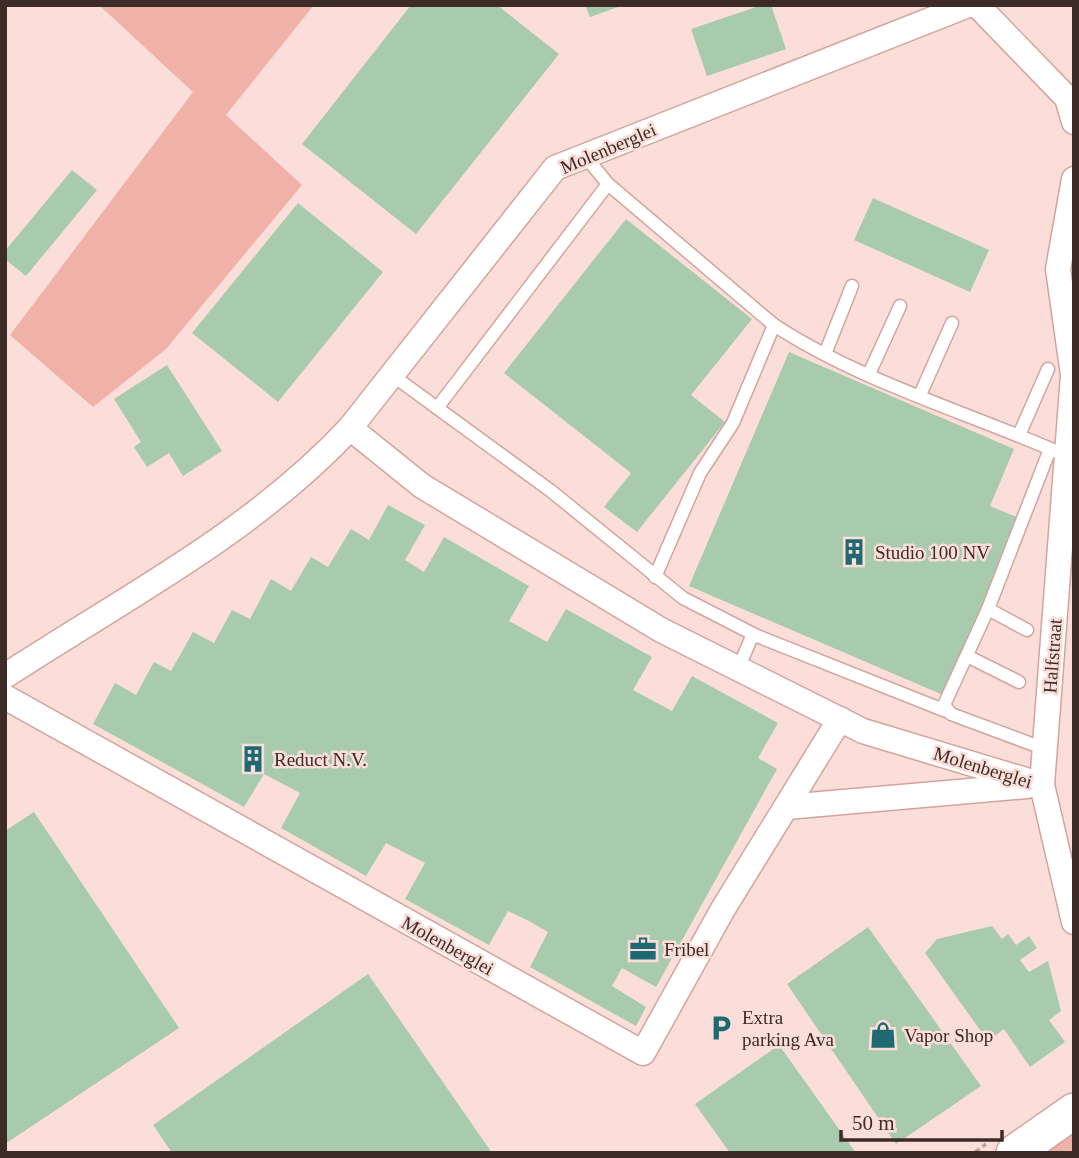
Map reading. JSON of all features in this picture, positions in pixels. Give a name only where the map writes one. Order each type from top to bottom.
[{"type":"main road","points":[[1014,1153],[1074,1111]]},
{"type":"street","name":"Molenberglei","points":[[5,676],[210,548],[287,490],[350,428],[555,168],[968,5]]},
{"type":"street","points":[[977,5],[1067,98],[1074,122]]},
{"type":"street","name":"Halfstraat","points":[[1074,179],[1058,269],[1073,375],[1059,452],[1042,785],[1074,922]]},
{"type":"street","name":"Molenberglei","points":[[350,428],[422,486],[661,631],[863,731],[1042,785]]},
{"type":"street","name":"Molenberglei","points":[[5,697],[643,1053],[723,909],[840,719]]},
{"type":"street","name":"Molenberglei","points":[[786,807],[1042,785]]},
{"type":"lane","points":[[585,156],[608,184],[774,325],[825,354],[869,374],[1059,452],[944,705],[946,710]]},
{"type":"lane","points":[[437,408],[608,184]]},
{"type":"lane","points":[[825,354],[852,286]]},
{"type":"lane","points":[[869,374],[900,306]]},
{"type":"lane","points":[[920,395],[951,323]]},
{"type":"lane","points":[[655,577],[700,473],[733,423],[774,325]]},
{"type":"lane","points":[[1019,435],[1048,369]]},
{"type":"lane","points":[[392,375],[551,491],[682,598],[753,634],[1045,749]]},
{"type":"lane","points":[[988,609],[1027,630]]},
{"type":"lane","points":[[738,669],[753,634]]},
{"type":"lane","points":[[967,656],[1019,682]]},
{"type":"shaded area","points":[[99,5],[314,5],[226,115],[302,185],[166,349],[93,407],[10,335],[193,92]]},
{"type":"shaded area","points":[[1074,1126],[1074,1153],[1036,1153]]},
{"type":"building","points":[[411,5],[497,5],[559,54],[416,234],[302,144]]},
{"type":"building","points":[[585,5],[621,5],[621,6],[590,17]]},
{"type":"building","points":[[762,5],[771,5],[786,49],[707,76],[691,29]]},
{"type":"building","points":[[72,170],[97,190],[26,276],[5,259],[5,251]]},
{"type":"building","points":[[873,198],[989,250],[970,292],[854,240]]},
{"type":"building","points":[[298,203],[383,272],[278,402],[192,333]]},
{"type":"building","points":[[626,219],[752,319],[691,395],[725,422],[637,532],[604,507],[631,473],[504,373]]},
{"type":"building","name":"Studio 100 NV","points":[[789,352],[1014,449],[990,506],[1019,518],[943,695],[689,586]]},
{"type":"building","points":[[167,365],[222,451],[183,476],[169,453],[147,467],[134,447],[141,442],[114,399]]},
{"type":"building","points":[[388,505],[425,525],[405,560],[424,572],[444,537],[529,586],[509,621],[547,642],[566,609],[652,657],[633,690],[672,711],[692,676],[778,723],[758,758],[777,769],[656,987],[622,968],[612,986],[646,1007],[636,1026],[530,967],[548,932],[529,921],[508,911],[489,945],[405,899],[425,863],[386,843],[366,876],[281,828],[300,793],[264,774],[244,807],[93,724],[115,683],[136,695],[154,662],[171,671],[193,632],[214,643],[232,610],[250,619],[271,579],[291,591],[311,557],[328,567],[351,529],[369,540]]},
{"type":"building","points":[[34,812],[179,1028],[5,1144],[5,831]]},
{"type":"building","points":[[992,926],[1002,939],[1008,934],[1016,945],[1029,936],[1037,948],[1020,960],[1029,972],[1048,961],[1061,1011],[1049,1020],[1065,1042],[1030,1067],[1004,1029],[988,1041],[925,953],[937,939]]},
{"type":"building","name":"Vapor Shop","points":[[868,927],[981,1086],[896,1144],[787,984]]},
{"type":"building","points":[[368,974],[492,1153],[172,1153],[153,1125]]},
{"type":"building","points":[[779,1045],[856,1153],[730,1153],[695,1104]]},
{"type":"place","name":"Studio 100 NV","points":[[854,552]]},
{"type":"place","name":"Reduct N.V.","points":[[253,759]]},
{"type":"place","name":"Fribel","points":[[643,949]]},
{"type":"place","name":"Extra parking Ava","points":[[721,1028]]},
{"type":"place","name":"Vapor Shop","points":[[883,1035]]}]
